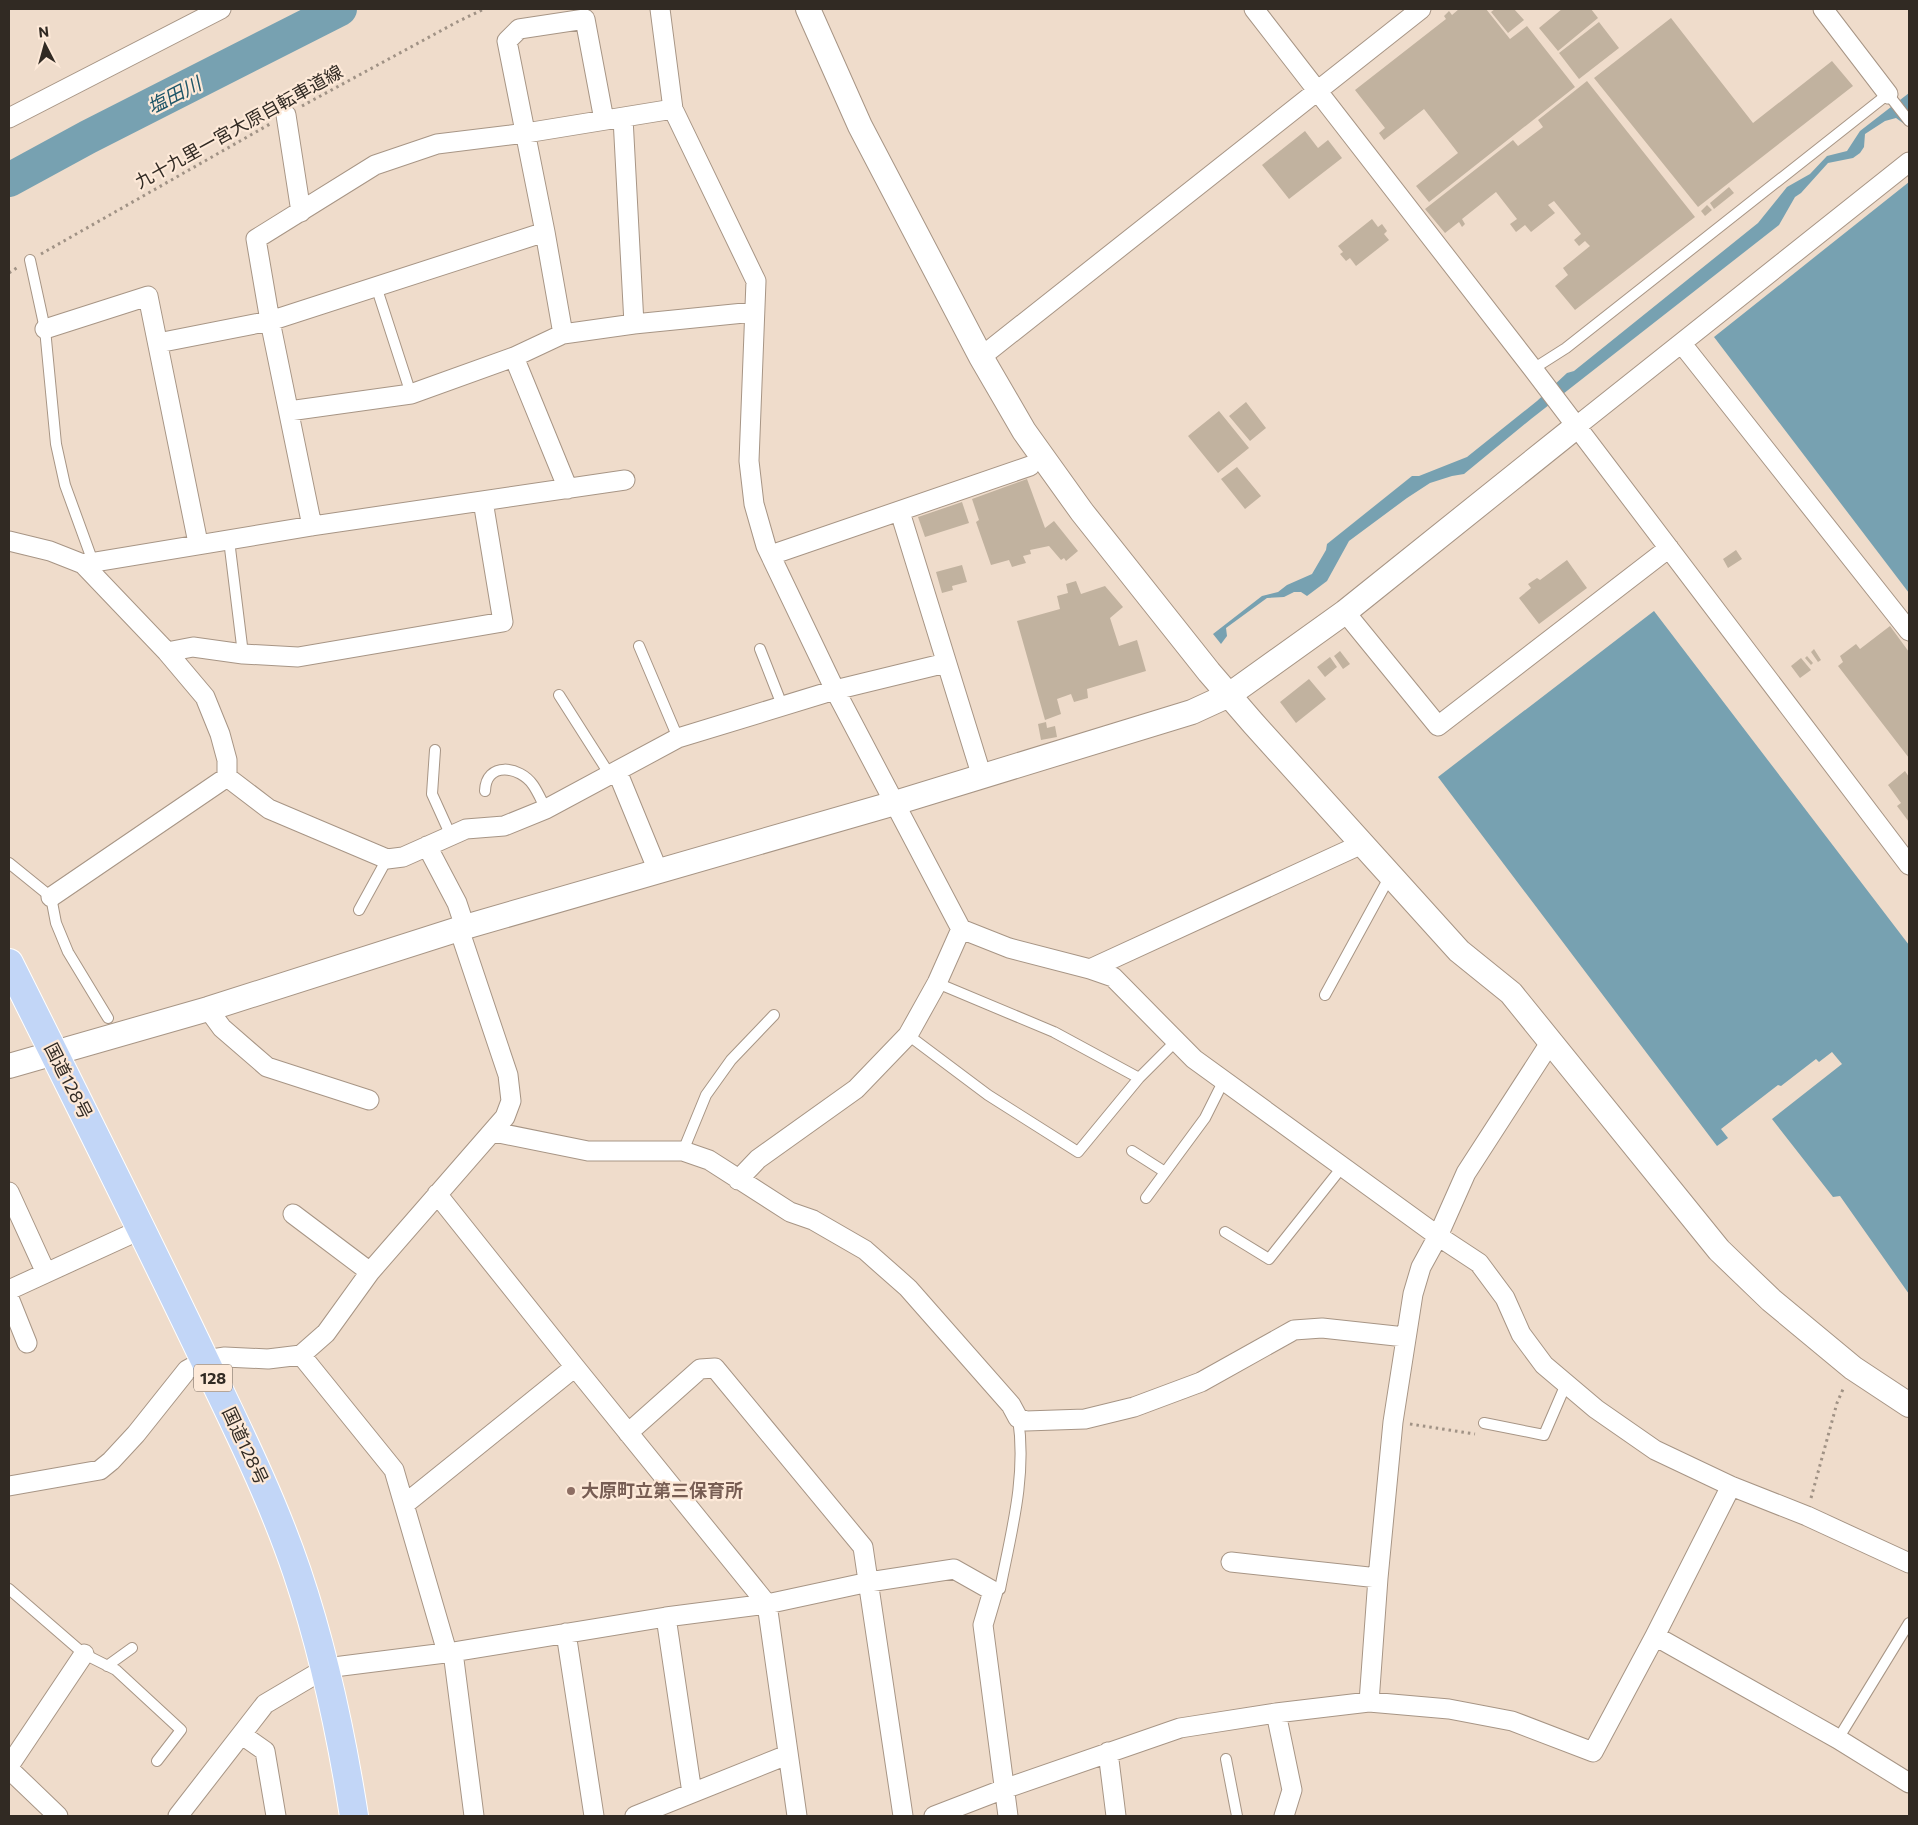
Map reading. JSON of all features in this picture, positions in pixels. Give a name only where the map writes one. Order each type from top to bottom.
[{"type":"highway","name":"国道128号","points":[[9,962],[142,1229],[253,1461],[277,1516],[297,1573],[326,1668],[345,1756],[354,1816]]},
{"type":"street","points":[[9,118],[222,9]]},
{"type":"street","points":[[660,9],[673,109],[756,281],[750,461],[754,504],[766,546],[835,690],[896,802],[961,929],[1009,948],[1090,969],[1113,977],[1194,1058],[1438,1236],[1478,1263],[1505,1298],[1521,1334],[1544,1365],[1596,1409],[1655,1450],[1731,1486],[1807,1516],[1909,1562]]},
{"type":"street","points":[[808,9],[860,126],[981,357],[1024,431],[1082,512],[1228,696],[1459,950],[1511,993],[1719,1250],[1771,1300],[1852,1368],[1909,1405]]},
{"type":"street","points":[[1254,9],[1577,426],[1909,864]]},
{"type":"street","points":[[981,357],[1421,9]]},
{"type":"street","points":[[1823,9],[1888,94]]},
{"type":"street","points":[[563,334],[507,41],[518,29],[584,19],[604,120]]},
{"type":"street","points":[[312,526],[270,321],[256,239],[375,165],[436,144],[526,133],[673,109]]},
{"type":"street","points":[[286,115],[301,212]]},
{"type":"street","points":[[623,118],[634,324]]},
{"type":"street","points":[[9,1066],[208,1009],[462,928],[982,777],[1192,712],[1228,696],[1345,612],[1909,162]]},
{"type":"street","points":[[158,342],[270,321],[545,232]]},
{"type":"street","points":[[45,329],[148,296],[198,543]]},
{"type":"street","points":[[289,411],[411,394],[514,357],[563,334],[634,324],[754,312]]},
{"type":"street","points":[[1682,344],[1909,630]]},
{"type":"street","points":[[514,357],[568,489]]},
{"type":"street","points":[[771,555],[1030,466]]},
{"type":"street","points":[[9,541],[88,563],[198,543],[229,540],[625,480]]},
{"type":"street","points":[[166,652],[193,647],[243,654],[298,657],[503,622],[483,501]]},
{"type":"street","points":[[900,512],[982,777]]},
{"type":"street","points":[[1345,612],[1438,726],[1669,548]]},
{"type":"street","points":[[88,563],[205,697],[220,734],[227,760],[227,776]]},
{"type":"street","points":[[227,776],[269,809],[387,859],[403,857],[466,829],[504,826],[546,810],[678,738],[835,690],[946,663]]},
{"type":"street","points":[[613,773],[658,871]]},
{"type":"street","points":[[51,897],[227,776]]},
{"type":"street","points":[[1090,969],[1362,844]]},
{"type":"street","points":[[9,1486],[100,1470],[136,1434],[187,1370],[205,1360],[225,1357],[268,1359],[301,1355],[326,1333],[370,1272],[437,1194],[494,1132],[505,1117],[511,1102],[508,1075],[456,903],[427,846]]},
{"type":"street","points":[[738,1180],[758,1159],[856,1089],[908,1036],[937,983],[961,929]]},
{"type":"street","points":[[208,1009],[222,1028],[267,1067],[369,1100]]},
{"type":"street","points":[[1369,1702],[1378,1578],[1393,1422],[1413,1294],[1421,1266],[1438,1236],[1466,1173],[1550,1043]]},
{"type":"street","points":[[494,1132],[588,1150],[683,1152],[709,1160],[790,1212],[813,1220],[865,1250],[908,1288],[1011,1405],[1018,1418],[1026,1421],[1085,1419],[1134,1407],[1201,1382],[1294,1330],[1322,1328],[1405,1337]]},
{"type":"street","points":[[9,1192],[46,1273]]},
{"type":"street","points":[[437,1194],[767,1604],[797,1816]]},
{"type":"street","points":[[293,1214],[370,1272]]},
{"type":"street","points":[[9,1290],[142,1229]]},
{"type":"street","points":[[9,1298],[27,1343]]},
{"type":"street","points":[[301,1355],[394,1470],[450,1652],[474,1816]]},
{"type":"street","points":[[405,1504],[575,1367]]},
{"type":"street","points":[[628,1433],[700,1369],[715,1368],[863,1547],[904,1816]]},
{"type":"street","points":[[934,1816],[1004,1789],[1180,1728],[1276,1713],[1369,1702],[1449,1709],[1512,1721],[1593,1752],[1655,1636],[1731,1486]]},
{"type":"street","points":[[1231,1562],[1378,1578]]},
{"type":"street","points":[[178,1816],[265,1704],[326,1668],[450,1652],[666,1617],[767,1604],[869,1582],[954,1569],[993,1591],[983,1625],[1008,1816]]},
{"type":"street","points":[[666,1617],[692,1793]]},
{"type":"street","points":[[566,1633],[594,1816]]},
{"type":"street","points":[[1655,1636],[1838,1739],[1909,1783]]},
{"type":"street","points":[[58,1816],[9,1768],[84,1654]]},
{"type":"street","points":[[1276,1713],[1292,1790],[1284,1816]]},
{"type":"street","points":[[242,1735],[265,1751],[276,1816]]},
{"type":"street","points":[[1108,1752],[1116,1816]]},
{"type":"street","points":[[635,1816],[787,1755]]},
{"type":"lane","points":[[1534,371],[1566,348],[1888,94],[1909,121]]},
{"type":"lane","points":[[30,260],[45,329],[56,444],[88,563]]},
{"type":"lane","points":[[376,286],[411,394]]},
{"type":"lane","points":[[229,540],[243,654]]},
{"type":"lane","points":[[639,646],[678,738]]},
{"type":"lane","points":[[760,649],[782,705]]},
{"type":"lane","points":[[559,695],[613,773]]},
{"type":"lane","points":[[435,750],[432,794],[451,836]]},
{"type":"lane","points":[[485,791],[485,781],[492,772],[505,769],[521,774],[533,784],[546,810]]},
{"type":"lane","points":[[359,910],[387,859]]},
{"type":"lane","points":[[9,863],[51,897],[56,922],[68,952],[108,1018]]},
{"type":"lane","points":[[1325,995],[1390,876]]},
{"type":"lane","points":[[937,983],[1054,1032],[1139,1078]]},
{"type":"lane","points":[[683,1152],[706,1095],[731,1060],[774,1014]]},
{"type":"lane","points":[[908,1036],[988,1095],[1078,1152],[1139,1078],[1176,1042]]},
{"type":"lane","points":[[1146,1198],[1205,1118],[1224,1080]]},
{"type":"lane","points":[[1132,1151],[1165,1172]]},
{"type":"lane","points":[[1224,1232],[1269,1259],[1343,1166]]},
{"type":"lane","points":[[1484,1423],[1544,1435],[1566,1384]]},
{"type":"lane","points":[[993,1591],[1000,1589],[1020,1485],[1022,1442],[1018,1418]]},
{"type":"lane","points":[[9,1589],[84,1654],[116,1670],[180,1730],[157,1761]]},
{"type":"lane","points":[[1838,1739],[1909,1623]]},
{"type":"lane","points":[[107,1666],[132,1648]]},
{"type":"lane","points":[[1226,1759],[1237,1816]]},
{"type":"path","name":"九十九里一宮大原自転車道線","points":[[9,273],[286,115],[484,9]]},
{"type":"path","points":[[1807,1516],[1836,1403],[1852,1368]]},
{"type":"path","points":[[1393,1422],[1477,1434],[1484,1423]]},
{"type":"water","points":[[1909,93],[1909,124],[1907,126],[1896,118],[1885,121],[1865,134],[1864,147],[1860,153],[1853,158],[1828,163],[1801,193],[1795,197],[1779,225],[1531,419],[1464,474],[1430,483],[1349,541],[1327,581],[1307,596],[1301,592],[1294,592],[1284,597],[1267,598],[1226,628],[1227,636],[1221,644],[1213,634],[1262,596],[1278,592],[1287,585],[1312,574],[1326,550],[1327,544],[1412,476],[1419,476],[1467,457],[1537,401],[1567,373],[1574,371],[1758,223],[1787,187],[1810,174],[1827,156],[1847,151],[1860,131]]},
{"type":"water","points":[[1909,182],[1909,593],[1714,337]]},
{"type":"water","points":[[1654,611],[1909,945],[1909,1294],[1840,1196],[1833,1197],[1772,1119],[1842,1064],[1832,1052],[1819,1062],[1816,1059],[1781,1086],[1778,1085],[1721,1129],[1728,1138],[1717,1146],[1438,777]]},
{"type":"building","points":[[1459,9],[1486,9],[1510,39],[1527,26],[1575,87],[1429,202],[1416,186],[1458,153],[1424,109],[1384,140],[1379,133],[1385,128],[1355,90],[1446,19],[1444,16],[1449,11],[1452,15]]},
{"type":"building","points":[[1495,9],[1514,9],[1524,20],[1508,33],[1491,12]]},
{"type":"building","points":[[1562,9],[1591,9],[1598,18],[1558,51],[1539,28]]},
{"type":"building","points":[[1671,18],[1753,123],[1832,61],[1853,86],[1698,207],[1594,78]]},
{"type":"building","points":[[1599,22],[1619,48],[1579,79],[1559,53]]},
{"type":"building","points":[[1587,81],[1695,217],[1575,310],[1555,286],[1568,275],[1563,268],[1590,246],[1585,241],[1579,246],[1574,240],[1581,234],[1554,201],[1548,205],[1555,213],[1531,232],[1525,225],[1516,232],[1510,224],[1517,219],[1496,192],[1462,219],[1465,224],[1462,227],[1459,222],[1445,233],[1425,209],[1513,140],[1518,146],[1543,127],[1538,120]]},
{"type":"building","points":[[1305,131],[1318,148],[1328,140],[1342,158],[1289,199],[1262,165]]},
{"type":"building","points":[[1729,187],[1734,193],[1714,209],[1710,203]]},
{"type":"building","points":[[1707,205],[1712,210],[1705,216],[1701,211]]},
{"type":"building","points":[[1372,219],[1378,227],[1382,224],[1387,231],[1384,234],[1389,240],[1356,266],[1350,258],[1346,261],[1340,254],[1343,252],[1338,246]]},
{"type":"building","points":[[1246,402],[1266,428],[1250,441],[1229,416]]},
{"type":"building","points":[[1219,411],[1249,448],[1218,473],[1188,436]]},
{"type":"building","points":[[1237,467],[1261,496],[1245,509],[1221,479]]},
{"type":"building","points":[[1027,479],[1045,528],[1054,521],[1078,551],[1066,561],[1064,558],[1061,560],[1049,546],[1030,550],[1031,554],[1023,556],[1026,563],[1012,567],[1009,560],[991,565],[976,522],[979,520],[972,499]]},
{"type":"building","points":[[962,502],[969,523],[925,537],[918,517]]},
{"type":"building","points":[[1736,550],[1742,559],[1728,568],[1723,559]]},
{"type":"building","points":[[1567,560],[1587,588],[1539,624],[1519,598],[1531,588],[1528,584],[1537,578],[1540,580]]},
{"type":"building","points":[[962,565],[967,582],[952,586],[953,590],[942,593],[936,572]]},
{"type":"building","points":[[1076,581],[1081,594],[1105,586],[1123,607],[1110,618],[1119,646],[1137,640],[1146,671],[1087,689],[1088,698],[1074,702],[1071,694],[1057,699],[1061,714],[1045,720],[1017,621],[1060,609],[1057,596],[1068,593],[1066,584]]},
{"type":"building","points":[[1890,626],[1909,652],[1909,758],[1838,666],[1843,662],[1840,656],[1856,644],[1860,649]]},
{"type":"building","points":[[1814,649],[1821,660],[1818,662],[1811,652]]},
{"type":"building","points":[[1340,651],[1350,664],[1343,669],[1334,656]]},
{"type":"building","points":[[1807,656],[1813,663],[1811,665],[1805,658]]},
{"type":"building","points":[[1330,657],[1337,667],[1325,677],[1317,667]]},
{"type":"building","points":[[1801,658],[1811,670],[1800,678],[1791,666]]},
{"type":"building","points":[[1309,679],[1326,699],[1296,723],[1280,702]]},
{"type":"building","points":[[1046,722],[1047,728],[1055,726],[1057,737],[1041,740],[1038,724]]},
{"type":"building","points":[[1905,771],[1909,777],[1909,822],[1897,806],[1901,803],[1888,785]]},
{"type":"waterway","name":"塩田川","points":[[9,180],[88,137],[340,9]]},
{"type":"place","name":"大原町立第三保育所","points":[[571,1491]]}]
